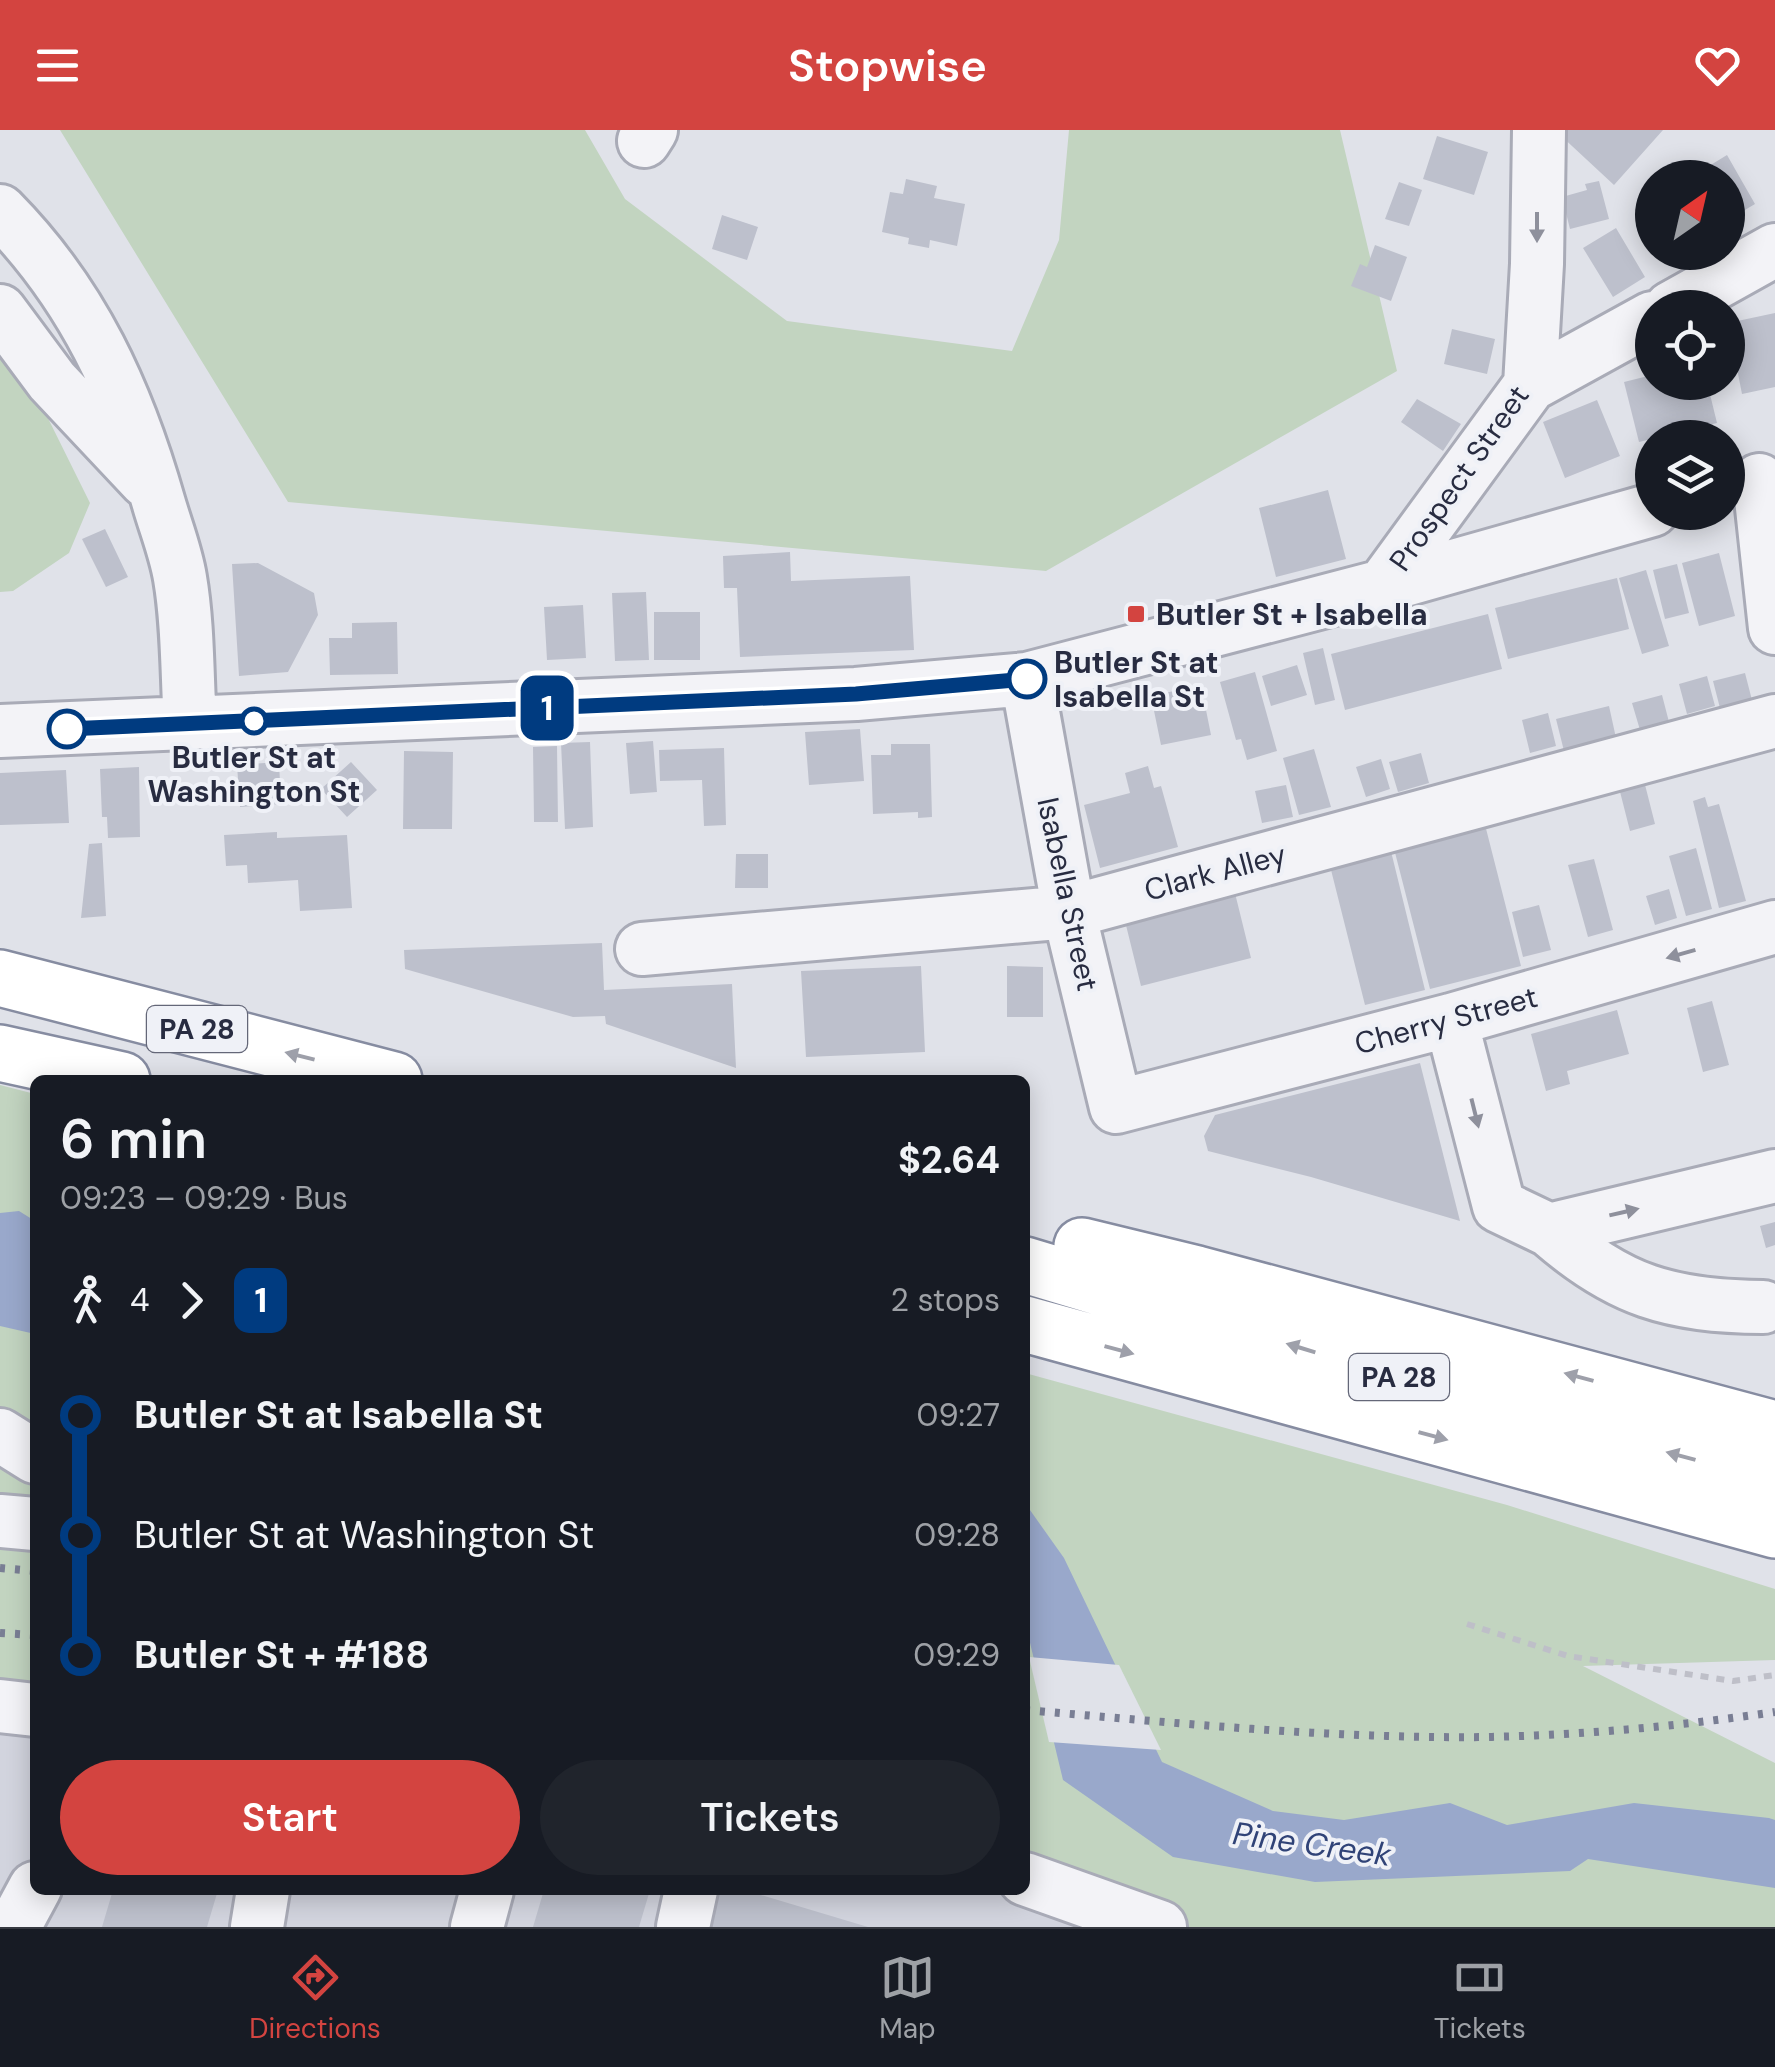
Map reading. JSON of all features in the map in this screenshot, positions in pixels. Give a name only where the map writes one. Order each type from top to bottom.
[{"type":"highway","name":"PA 28","points":[[0,978],[375,1075]]},
{"type":"highway","name":"PA 28","points":[[0,1053],[99,1075]]},
{"type":"highway","points":[[1030,1234],[1198,1274],[1775,1429]]},
{"type":"highway","name":"PA 28","points":[[1030,1266],[1436,1388],[1775,1482]]},
{"type":"highway","name":"PA 28","points":[[1030,1325],[1775,1530]]},
{"type":"street","name":"Prospect Street","points":[[1382,586],[1530,385],[1539,130]]},
{"type":"street","points":[[0,212],[80,311],[117,380],[180,578],[190,724]]},
{"type":"street","points":[[1703,290],[1775,250]]},
{"type":"street","points":[[0,311],[52,381],[154,489]]},
{"type":"street","points":[[1530,385],[1635,327]]},
{"type":"street","points":[[1754,482],[1775,628]]},
{"type":"street","points":[[0,731],[856,694],[1027,679],[1635,515]]},
{"type":"street","name":"Isabella Street","points":[[1027,679],[1068,912],[1116,1107]]},
{"type":"street","name":"Clark Alley","points":[[642,949],[1068,912],[1775,721]]},
{"type":"street","name":"Cherry Street","points":[[1116,1107],[1451,1020],[1775,927]]},
{"type":"street","points":[[1451,1020],[1499,1206],[1548,1230],[1585,1262],[1650,1295],[1721,1307],[1763,1307]]},
{"type":"street","points":[[1548,1230],[1775,1176]]},
{"type":"street","points":[[0,1435],[30,1453]]},
{"type":"street","points":[[0,1520],[30,1523]]},
{"type":"street","points":[[0,1706],[30,1709]]},
{"type":"street","points":[[1030,1881],[1160,1927]]},
{"type":"street","points":[[14,1927],[31,1895]]},
{"type":"street","points":[[257,1927],[262,1895]]},
{"type":"street","points":[[477,1927],[486,1895]]},
{"type":"street","points":[[682,1927],[690,1895]]},
{"type":"path","points":[[1468,1624],[1568,1656],[1733,1681],[1775,1675]]},
{"type":"shaded area","points":[[0,1679],[30,1682],[30,1895],[1030,1895],[1030,1891],[1328,1927],[0,1927]]},
{"type":"green space","points":[[60,130],[585,130],[625,199],[787,321],[1012,351],[1059,240],[1069,130],[1340,130],[1397,371],[1046,571],[288,502]]},
{"type":"green space","points":[[0,353],[36,394],[90,503],[69,553],[13,591],[0,592]]},
{"type":"green space","points":[[0,1085],[30,1093],[30,1709],[0,1706]]},
{"type":"green space","points":[[1030,1374],[1507,1505],[1775,1589],[1775,1660],[1583,1666],[1775,1763],[1775,1927],[1160,1927],[1030,1881]]},
{"type":"water","points":[[19,1211],[30,1218],[30,1333],[0,1326],[0,1213]]},
{"type":"water","name":"Pine Creek","points":[[1030,1510],[1064,1558],[1162,1762],[1273,1811],[1344,1820],[1450,1803],[1507,1825],[1634,1803],[1769,1818],[1775,1820],[1775,1888],[1588,1859],[1570,1871],[1315,1882],[1173,1857],[1063,1780],[1030,1643]]},
{"type":"pier","points":[[1030,1657],[1119,1665],[1161,1750],[1049,1742]]},
{"type":"building","points":[[1561,130],[1663,130],[1614,185],[1558,133]]},
{"type":"building","points":[[1437,136],[1488,152],[1474,195],[1423,179]]},
{"type":"building","points":[[906,179],[937,186],[934,198],[965,204],[957,246],[930,240],[929,248],[908,244],[909,238],[882,232],[890,192],[903,194]]},
{"type":"building","points":[[1599,181],[1609,219],[1570,229],[1562,197],[1587,190],[1585,184]]},
{"type":"building","points":[[1399,182],[1422,190],[1409,226],[1385,219]]},
{"type":"building","points":[[1745,186],[1755,204],[1745,210]]},
{"type":"building","points":[[722,215],[758,227],[747,260],[712,249]]},
{"type":"building","points":[[1616,228],[1635,260],[1635,270],[1641,270],[1645,277],[1613,297],[1583,248]]},
{"type":"building","points":[[1375,245],[1407,257],[1391,301],[1351,286],[1360,264],[1367,267]]},
{"type":"building","points":[[1775,313],[1775,387],[1745,393],[1745,319]]},
{"type":"building","points":[[1452,329],[1495,339],[1487,374],[1444,364]]},
{"type":"building","points":[[1635,379],[1635,400],[1711,400],[1716,420],[1635,420],[1635,426],[1624,382]]},
{"type":"building","points":[[1417,399],[1461,424],[1443,451],[1401,422]]},
{"type":"building","points":[[1597,400],[1620,456],[1565,478],[1543,422]]},
{"type":"building","points":[[1328,490],[1346,559],[1276,577],[1259,508]]},
{"type":"building","points":[[105,529],[128,577],[106,587],[82,539]]},
{"type":"building","points":[[790,552],[791,581],[910,576],[914,650],[740,657],[737,588],[724,588],[723,556]]},
{"type":"building","points":[[1719,553],[1735,616],[1699,626],[1682,563]]},
{"type":"building","points":[[258,563],[314,593],[318,615],[288,672],[239,676],[232,564]]},
{"type":"building","points":[[1677,564],[1689,613],[1665,619],[1653,570]]},
{"type":"building","points":[[1646,570],[1669,646],[1642,654],[1619,578]]},
{"type":"building","points":[[1617,578],[1629,629],[1508,659],[1495,608]]},
{"type":"building","points":[[646,592],[649,660],[615,661],[612,593]]},
{"type":"building","points":[[583,605],[586,658],[547,660],[544,607]]},
{"type":"building","points":[[654,612],[700,612],[700,660],[654,660]]},
{"type":"building","points":[[1488,614],[1502,669],[1345,710],[1331,654]]},
{"type":"building","points":[[397,622],[398,674],[330,675],[329,638],[352,638],[352,623]]},
{"type":"building","points":[[1323,648],[1335,700],[1315,705],[1303,653]]},
{"type":"building","points":[[1297,665],[1307,695],[1271,706],[1262,676]]},
{"type":"building","points":[[1255,672],[1277,751],[1247,760],[1241,739],[1236,740],[1220,682]]},
{"type":"building","points":[[1745,673],[1753,704],[1721,712],[1713,681]]},
{"type":"building","points":[[1707,676],[1715,706],[1687,714],[1679,684]]},
{"type":"building","points":[[1201,685],[1211,735],[1161,745],[1151,696]]},
{"type":"building","points":[[1662,695],[1669,722],[1640,730],[1632,703]]},
{"type":"building","points":[[1609,706],[1616,738],[1564,751],[1556,719]]},
{"type":"building","points":[[1548,713],[1556,746],[1530,753],[1522,720]]},
{"type":"building","points":[[860,729],[864,781],[809,785],[805,732]]},
{"type":"building","points":[[653,741],[657,792],[630,794],[626,743]]},
{"type":"building","points":[[590,742],[593,827],[565,829],[561,743]]},
{"type":"building","points":[[891,744],[930,744],[932,817],[918,818],[918,812],[873,814],[871,755],[891,755]]},
{"type":"building","points":[[557,746],[558,822],[534,822],[533,747]]},
{"type":"building","points":[[724,748],[726,825],[704,826],[702,780],[660,781],[659,750]]},
{"type":"building","points":[[1314,749],[1331,807],[1299,815],[1283,758]]},
{"type":"building","points":[[404,751],[453,752],[452,829],[403,829]]},
{"type":"building","points":[[1421,753],[1429,783],[1398,792],[1389,762]]},
{"type":"building","points":[[1381,759],[1390,789],[1366,797],[1356,767]]},
{"type":"building","points":[[279,762],[281,804],[240,807],[237,765]]},
{"type":"building","points":[[351,762],[377,790],[347,817],[321,789]]},
{"type":"building","points":[[1148,766],[1154,788],[1161,786],[1178,847],[1100,868],[1084,805],[1130,793],[1125,773]]},
{"type":"building","points":[[139,767],[140,837],[108,838],[107,817],[102,817],[100,769]]},
{"type":"building","points":[[1641,769],[1655,824],[1630,831],[1616,776]]},
{"type":"building","points":[[66,770],[69,823],[0,825],[0,773]]},
{"type":"building","points":[[1286,785],[1293,817],[1262,823],[1255,791]]},
{"type":"building","points":[[1705,797],[1708,807],[1719,804],[1746,901],[1719,908],[1693,801]]},
{"type":"building","points":[[1481,809],[1521,966],[1430,989],[1390,833]]},
{"type":"building","points":[[277,832],[277,838],[347,835],[352,908],[300,911],[298,880],[248,883],[247,865],[226,866],[224,835]]},
{"type":"building","points":[[1387,835],[1425,990],[1365,1005],[1326,850]]},
{"type":"building","points":[[102,843],[106,916],[81,918],[89,844]]},
{"type":"building","points":[[1696,848],[1712,909],[1686,916],[1669,856]]},
{"type":"building","points":[[736,854],[768,854],[768,888],[735,888]]},
{"type":"building","points":[[1594,859],[1613,930],[1588,937],[1568,865]]},
{"type":"building","points":[[1232,881],[1251,958],[1141,986],[1122,909]]},
{"type":"building","points":[[1669,889],[1677,918],[1655,925],[1646,896]]},
{"type":"building","points":[[1539,905],[1551,950],[1523,957],[1512,912]]},
{"type":"building","points":[[602,943],[604,990],[732,984],[736,1068],[606,1024],[605,1016],[573,1017],[405,969],[404,950]]},
{"type":"building","points":[[921,966],[925,1052],[806,1057],[801,971]]},
{"type":"building","points":[[1007,966],[1043,967],[1043,1017],[1007,1017]]},
{"type":"building","points":[[1712,1001],[1729,1065],[1703,1072],[1687,1008]]},
{"type":"building","points":[[1617,1010],[1629,1054],[1567,1071],[1570,1084],[1546,1091],[1531,1034]]},
{"type":"building","points":[[1420,1063],[1460,1221],[1208,1151],[1204,1136],[1215,1115]]},
{"type":"building","points":[[1775,1222],[1775,1245],[1766,1248],[1760,1226]]},
{"type":"building","points":[[112,1895],[217,1895],[207,1927],[102,1927]]},
{"type":"building","points":[[543,1895],[649,1895],[639,1927],[533,1927]]},
{"type":"building","points":[[710,1895],[761,1895],[868,1927],[700,1927]]},
{"type":"railway","points":[[0,1568],[30,1571]]},
{"type":"railway","points":[[0,1633],[30,1635]]},
{"type":"railway","points":[[1030,1710],[1256,1729],[1430,1737],[1596,1732],[1775,1712]]},
{"type":"bus line","name":"1","points":[[67,729],[856,694],[1027,679]]},
{"type":"place","name":"Butler St + Isabella","points":[[1136,614]]},
{"type":"place","name":"Butler St at Isabella St","points":[[1027,679]]},
{"type":"place","name":"Butler St at Washington St","points":[[254,721]]}]
